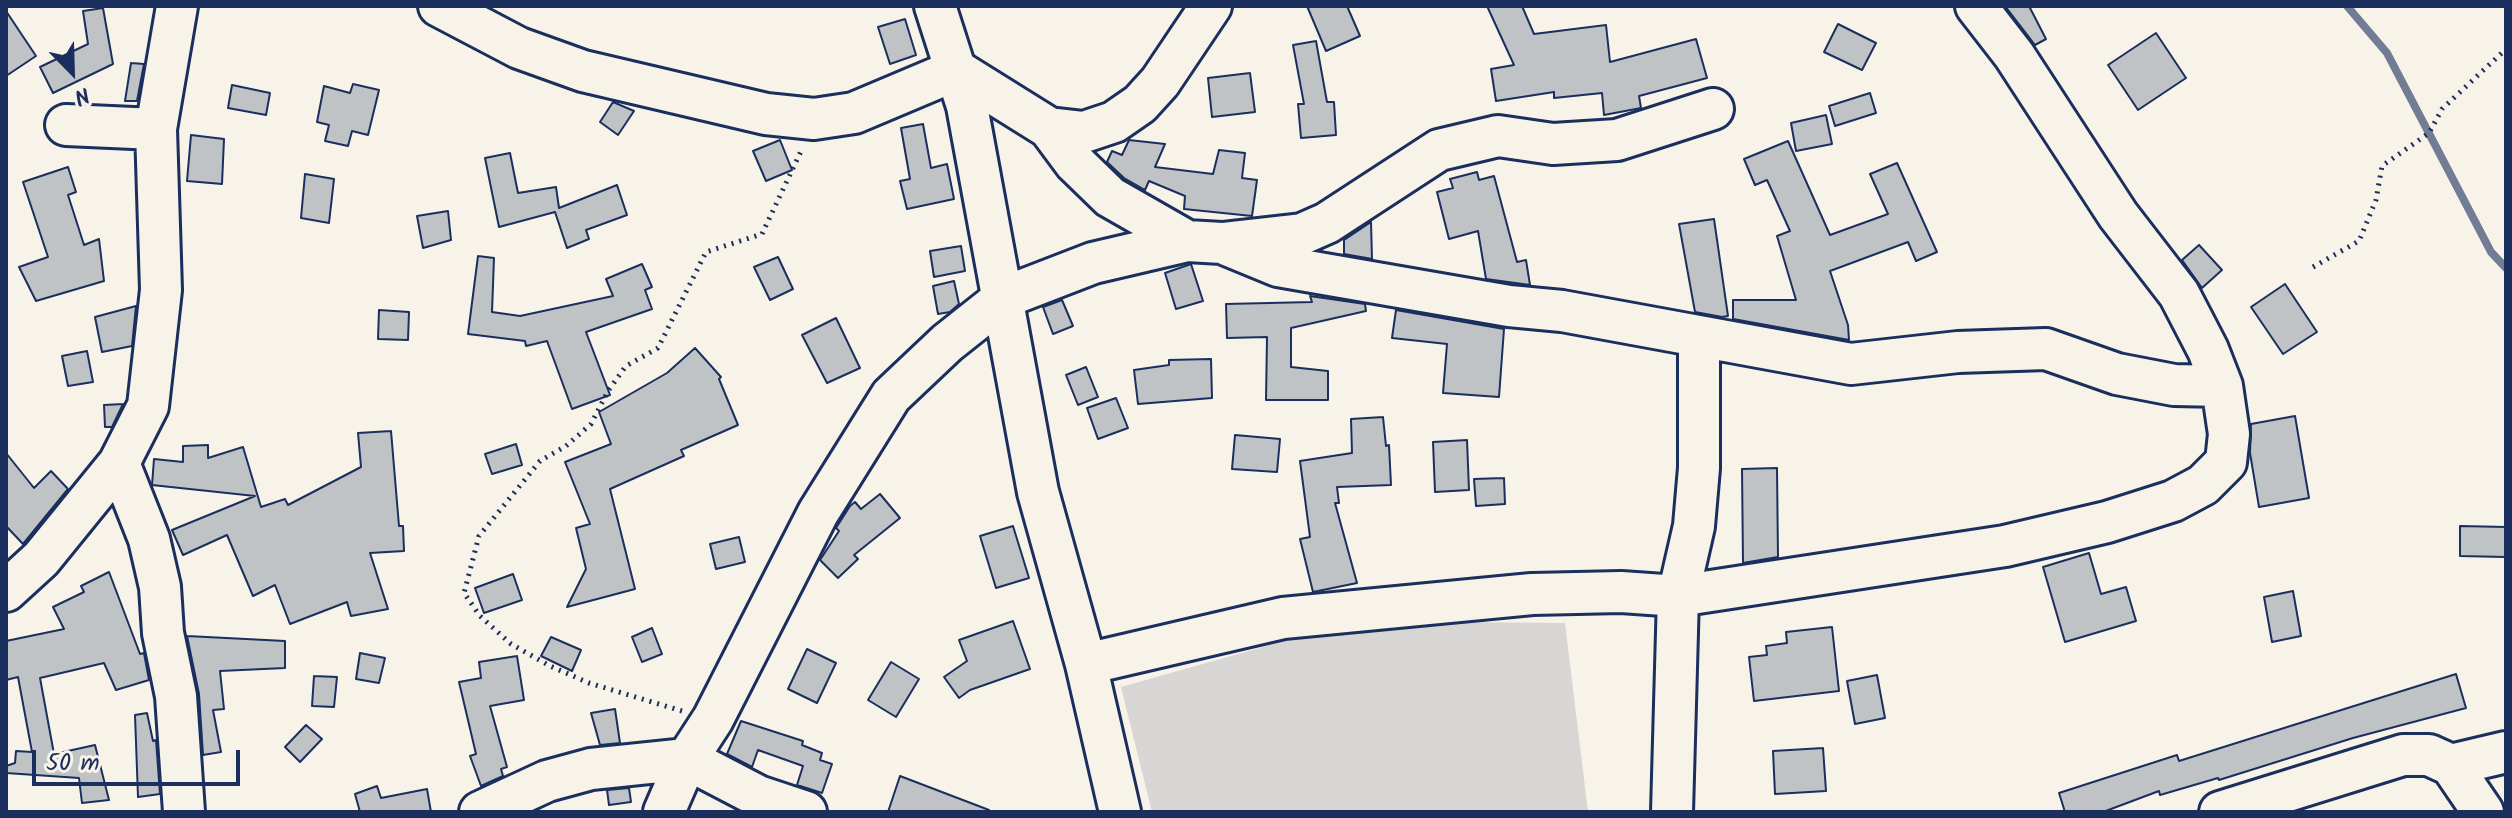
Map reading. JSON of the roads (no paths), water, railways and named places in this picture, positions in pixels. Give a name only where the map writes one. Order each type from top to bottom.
[{"type":"street","points":[[6,591],[41,559],[119,463],[148,406],[156,357],[161,290],[156,129],[177,6]]},
{"type":"street","points":[[439,6],[519,48],[583,71],[682,97],[766,114],[814,119],[854,113],[956,70]]},
{"type":"street","points":[[935,6],[956,70],[1005,297],[1038,492],[1086,664],[1120,812]]},
{"type":"street","points":[[1049,128],[1084,132],[1114,122],[1140,104],[1160,82],[1211,6]]},
{"type":"street","points":[[1086,664],[1298,616],[1532,594],[1621,592],[1678,596],[2005,546],[2107,522],[2173,501],[2203,485],[2226,462],[2229,434],[2222,386],[2208,350],[2179,294],[2118,215],[2014,55],[1976,6]]},
{"type":"street","points":[[956,70],[1049,128],[1075,163],[1110,197],[1204,242],[1278,266],[1851,364],[1958,352],[2046,349],[2117,374],[2174,385],[2222,386]]},
{"type":"street","points":[[664,812],[687,759],[713,719],[818,513],[891,396],[947,343],[1005,297],[1093,263],[1204,242],[1302,234],[1327,223],[1439,150],[1498,136],[1553,144],[1617,140],[1713,109]]},
{"type":"street","points":[[66,125],[156,129]]},
{"type":"street","points":[[1672,812],[1678,596],[1694,526],[1699,468],[1699,337]]},
{"type":"street","points":[[119,463],[149,539],[160,587],[163,633],[176,696],[184,812]]},
{"type":"street","points":[[2451,765],[2506,752]]},
{"type":"street","points":[[2220,812],[2319,798],[2403,755],[2429,755],[2451,765],[2483,812]]},
{"type":"street","points":[[480,812],[547,781],[591,769],[687,759],[758,796],[806,812]]},
{"type":"waterway","points":[[2347,6],[2387,53],[2491,252],[2506,268]]}]
